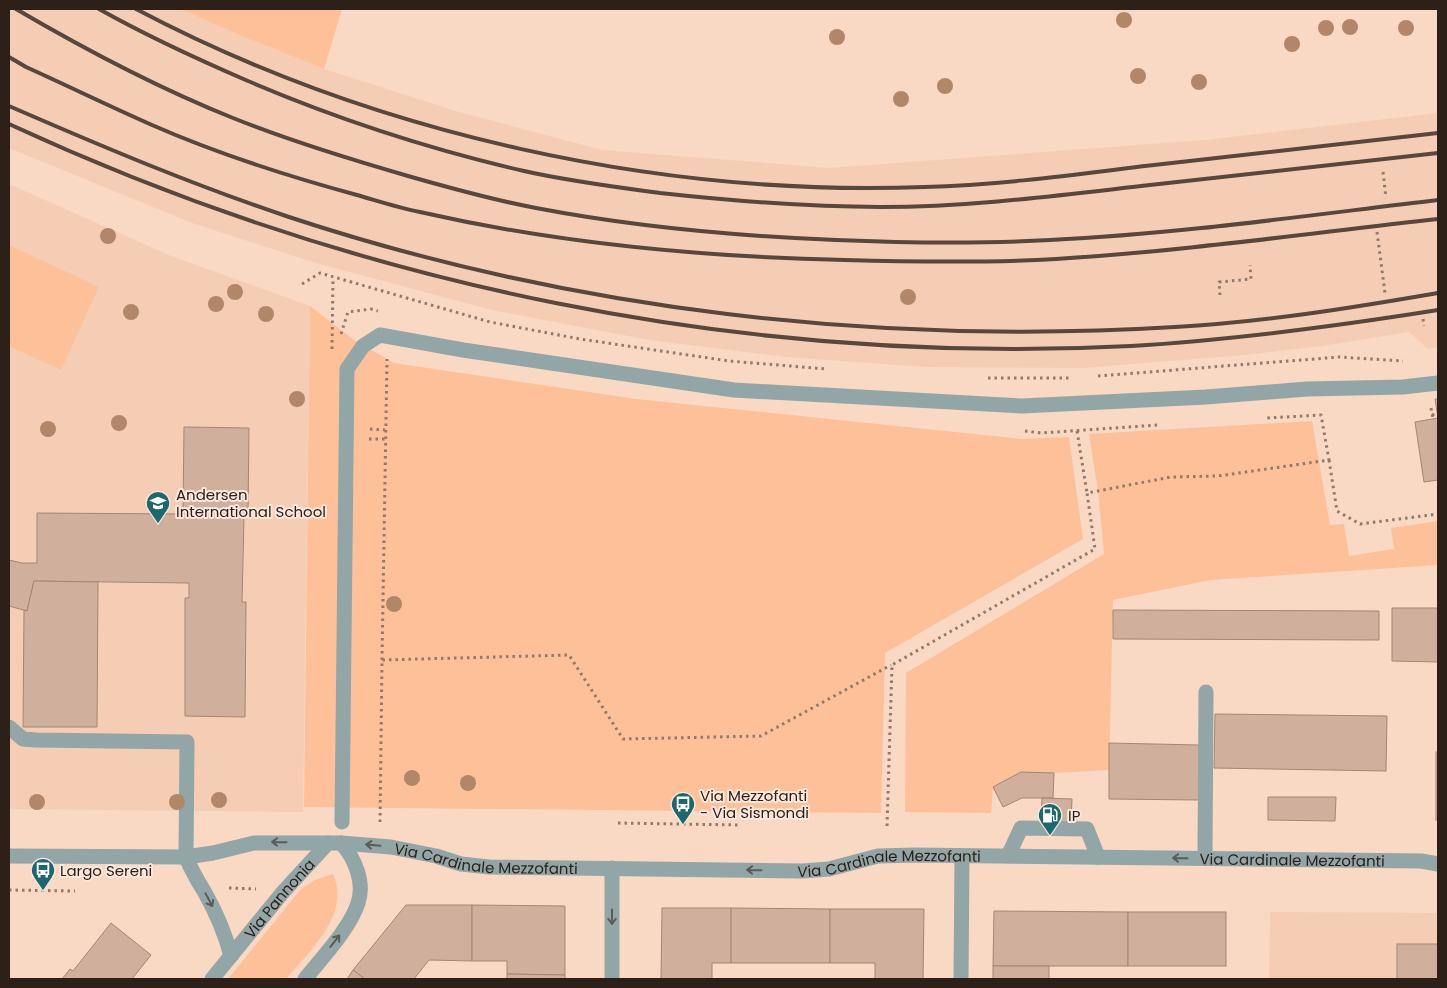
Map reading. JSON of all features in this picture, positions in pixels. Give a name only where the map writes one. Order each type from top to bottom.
[{"type":"street","points":[[342,822],[347,369],[363,346],[380,335],[502,356],[744,391],[1022,406],[1307,390],[1403,387],[1438,383]]},
{"type":"street","points":[[1204,858],[1206,692]]},
{"type":"street","points":[[9,727],[23,739],[187,742],[186,857]]},
{"type":"street","points":[[1008,856],[1021,828],[1087,829],[1098,857]]},
{"type":"street","name":"Via Cardinale Mezzofanti","points":[[9,856],[186,857],[213,853],[254,843],[334,843],[380,846],[415,851],[475,866],[803,871],[829,869],[878,856],[915,855],[1412,860],[1438,864]]},
{"type":"street","points":[[305,979],[343,931],[358,903],[359,881],[354,861],[334,843]]},
{"type":"street","name":"Via Pannonia","points":[[212,979],[283,892],[334,843]]},
{"type":"street","points":[[961,979],[962,856]]},
{"type":"street","name":"Via Pannonia","points":[[186,857],[191,870],[214,910],[227,940],[231,956]]},
{"type":"street","points":[[612,868],[612,979]]},
{"type":"path","points":[[1383,172],[1386,198]]},
{"type":"path","points":[[1377,232],[1385,294]]},
{"type":"path","points":[[1220,295],[1219,282],[1251,278],[1250,265]]},
{"type":"path","points":[[302,284],[320,273],[490,322],[580,339],[729,361],[828,369]]},
{"type":"path","points":[[371,309],[380,311]]},
{"type":"path","points":[[1422,319],[1424,326]]},
{"type":"path","points":[[380,822],[387,356]]},
{"type":"path","points":[[1094,377],[1339,357],[1406,362]]},
{"type":"path","points":[[987,378],[1074,378]]},
{"type":"path","points":[[1432,415],[1437,414]]},
{"type":"path","points":[[1263,418],[1322,415],[1337,511],[1360,524],[1438,514]]},
{"type":"path","points":[[1022,431],[1041,433],[1165,425]]},
{"type":"path","points":[[382,660],[569,655],[623,739],[761,736],[1095,549],[1077,430]]},
{"type":"path","points":[[1087,493],[1171,477],[1218,476],[1329,460]]},
{"type":"path","points":[[887,826],[892,664]]},
{"type":"path","points":[[618,824],[740,824]]},
{"type":"path","points":[[225,888],[261,889]]},
{"type":"path","points":[[9,890],[75,891]]},
{"type":"shaded area","points":[[9,9],[180,9],[324,69],[459,112],[602,150],[829,168],[1205,140],[1438,113],[1438,347],[1428,349],[1409,332],[1322,346],[1245,355],[1082,368],[926,367],[787,357],[649,340],[492,310],[316,263],[192,223],[9,148]]},
{"type":"shaded area","points":[[180,9],[342,9],[324,69]]},
{"type":"shaded area","name":"Andersen International School","points":[[9,184],[171,256],[310,306],[303,812],[9,809]]},
{"type":"shaded area","points":[[9,245],[99,287],[61,370],[9,346]]},
{"type":"shaded area","points":[[310,306],[354,340],[394,363],[636,399],[1022,439],[1069,437],[1083,539],[885,653],[881,813],[304,807]]},
{"type":"shaded area","points":[[1312,421],[1330,525],[1344,524],[1349,556],[1394,549],[1391,528],[1438,521],[1438,565],[1210,580],[1113,600],[1109,770],[1054,773],[1021,772],[993,787],[991,813],[905,812],[906,673],[1104,554],[1098,491],[1089,434]]},
{"type":"shaded area","points":[[333,874],[337,889],[337,904],[332,918],[316,944],[286,979],[228,979],[301,889],[315,880]]},
{"type":"shaded area","points":[[1270,912],[1438,913],[1438,979],[1269,979]]},
{"type":"building","points":[[1435,399],[1438,399],[1438,418]]},
{"type":"building","points":[[1438,418],[1438,480],[1424,482],[1415,422]]},
{"type":"building","points":[[184,427],[249,428],[248,517],[244,517],[242,602],[246,602],[245,717],[185,716],[185,598],[189,598],[189,583],[34,581],[27,611],[9,606],[9,560],[22,563],[37,563],[37,513],[183,514]]},
{"type":"building","points":[[34,581],[98,582],[97,727],[23,727],[24,610],[27,611]]},
{"type":"building","points":[[1392,608],[1438,608],[1438,662],[1392,661]]},
{"type":"building","points":[[1113,610],[1379,611],[1379,640],[1113,639]]},
{"type":"building","points":[[1215,714],[1387,716],[1386,771],[1214,768]]},
{"type":"building","points":[[1109,743],[1199,745],[1199,800],[1109,799]]},
{"type":"building","points":[[1436,752],[1438,752],[1438,820],[1436,820]]},
{"type":"building","points":[[1021,772],[1054,773],[1053,798],[1022,798],[1003,807],[993,787]]},
{"type":"building","points":[[1268,797],[1336,797],[1335,821],[1268,820]]},
{"type":"building","points":[[1042,798],[1072,799],[1071,822],[1041,821]]},
{"type":"building","points":[[406,905],[472,905],[472,961],[429,960],[414,979],[365,979],[353,970]]},
{"type":"building","points":[[472,905],[565,906],[565,975],[507,974],[507,961],[472,961]]},
{"type":"building","points":[[662,908],[731,908],[731,963],[712,963],[712,979],[661,979]]},
{"type":"building","points":[[731,908],[830,909],[830,963],[731,963]]},
{"type":"building","points":[[830,909],[924,909],[923,979],[875,979],[875,963],[830,963]]},
{"type":"building","points":[[994,911],[1128,912],[1128,966],[993,966]]},
{"type":"building","points":[[1128,912],[1226,912],[1226,966],[1128,966]]},
{"type":"building","points":[[111,923],[151,955],[132,979],[62,979],[70,969],[73,971]]},
{"type":"building","points":[[1397,944],[1438,944],[1438,979],[1397,979]]},
{"type":"building","points":[[993,966],[1049,966],[1049,979],[993,979]]},
{"type":"building","points":[[353,970],[365,979],[347,979]]},
{"type":"building","points":[[507,974],[565,975],[565,979],[507,979]]},
{"type":"railway","points":[[16,9],[96,54],[150,81],[233,118],[276,134],[364,163],[472,194],[573,215],[686,230],[798,238],[863,241],[997,242],[1147,233],[1438,200]]},
{"type":"railway","points":[[99,9],[172,47],[248,81],[315,108],[384,132],[453,153],[524,171],[575,181],[660,193],[798,205],[881,207],[948,205],[1050,196],[1438,153]]},
{"type":"railway","points":[[136,9],[227,53],[322,91],[419,123],[519,149],[621,168],[722,181],[824,187],[925,187],[980,184],[1438,133]]},
{"type":"railway","points":[[9,57],[26,67],[177,136],[253,164],[305,180],[404,208],[473,223],[526,233],[632,247],[738,256],[977,262],[1104,256],[1200,247],[1438,219]]},
{"type":"railway","points":[[9,106],[218,192],[289,217],[397,249],[506,276],[616,298],[727,314],[839,325],[951,331],[1063,331],[1175,327],[1241,322],[1340,309],[1438,293]]},
{"type":"railway","points":[[9,124],[142,181],[278,230],[416,271],[557,303],[699,327],[842,343],[987,349],[1131,346],[1285,332],[1438,310]]},
{"type":"place","name":"Andersen International School","points":[[158,524]]},
{"type":"place","name":"Via Mezzofanti - Via Sismondi","points":[[683,825]]},
{"type":"place","name":"IP","points":[[1050,836]]},
{"type":"place","name":"Largo Sereni","points":[[43,891]]}]
